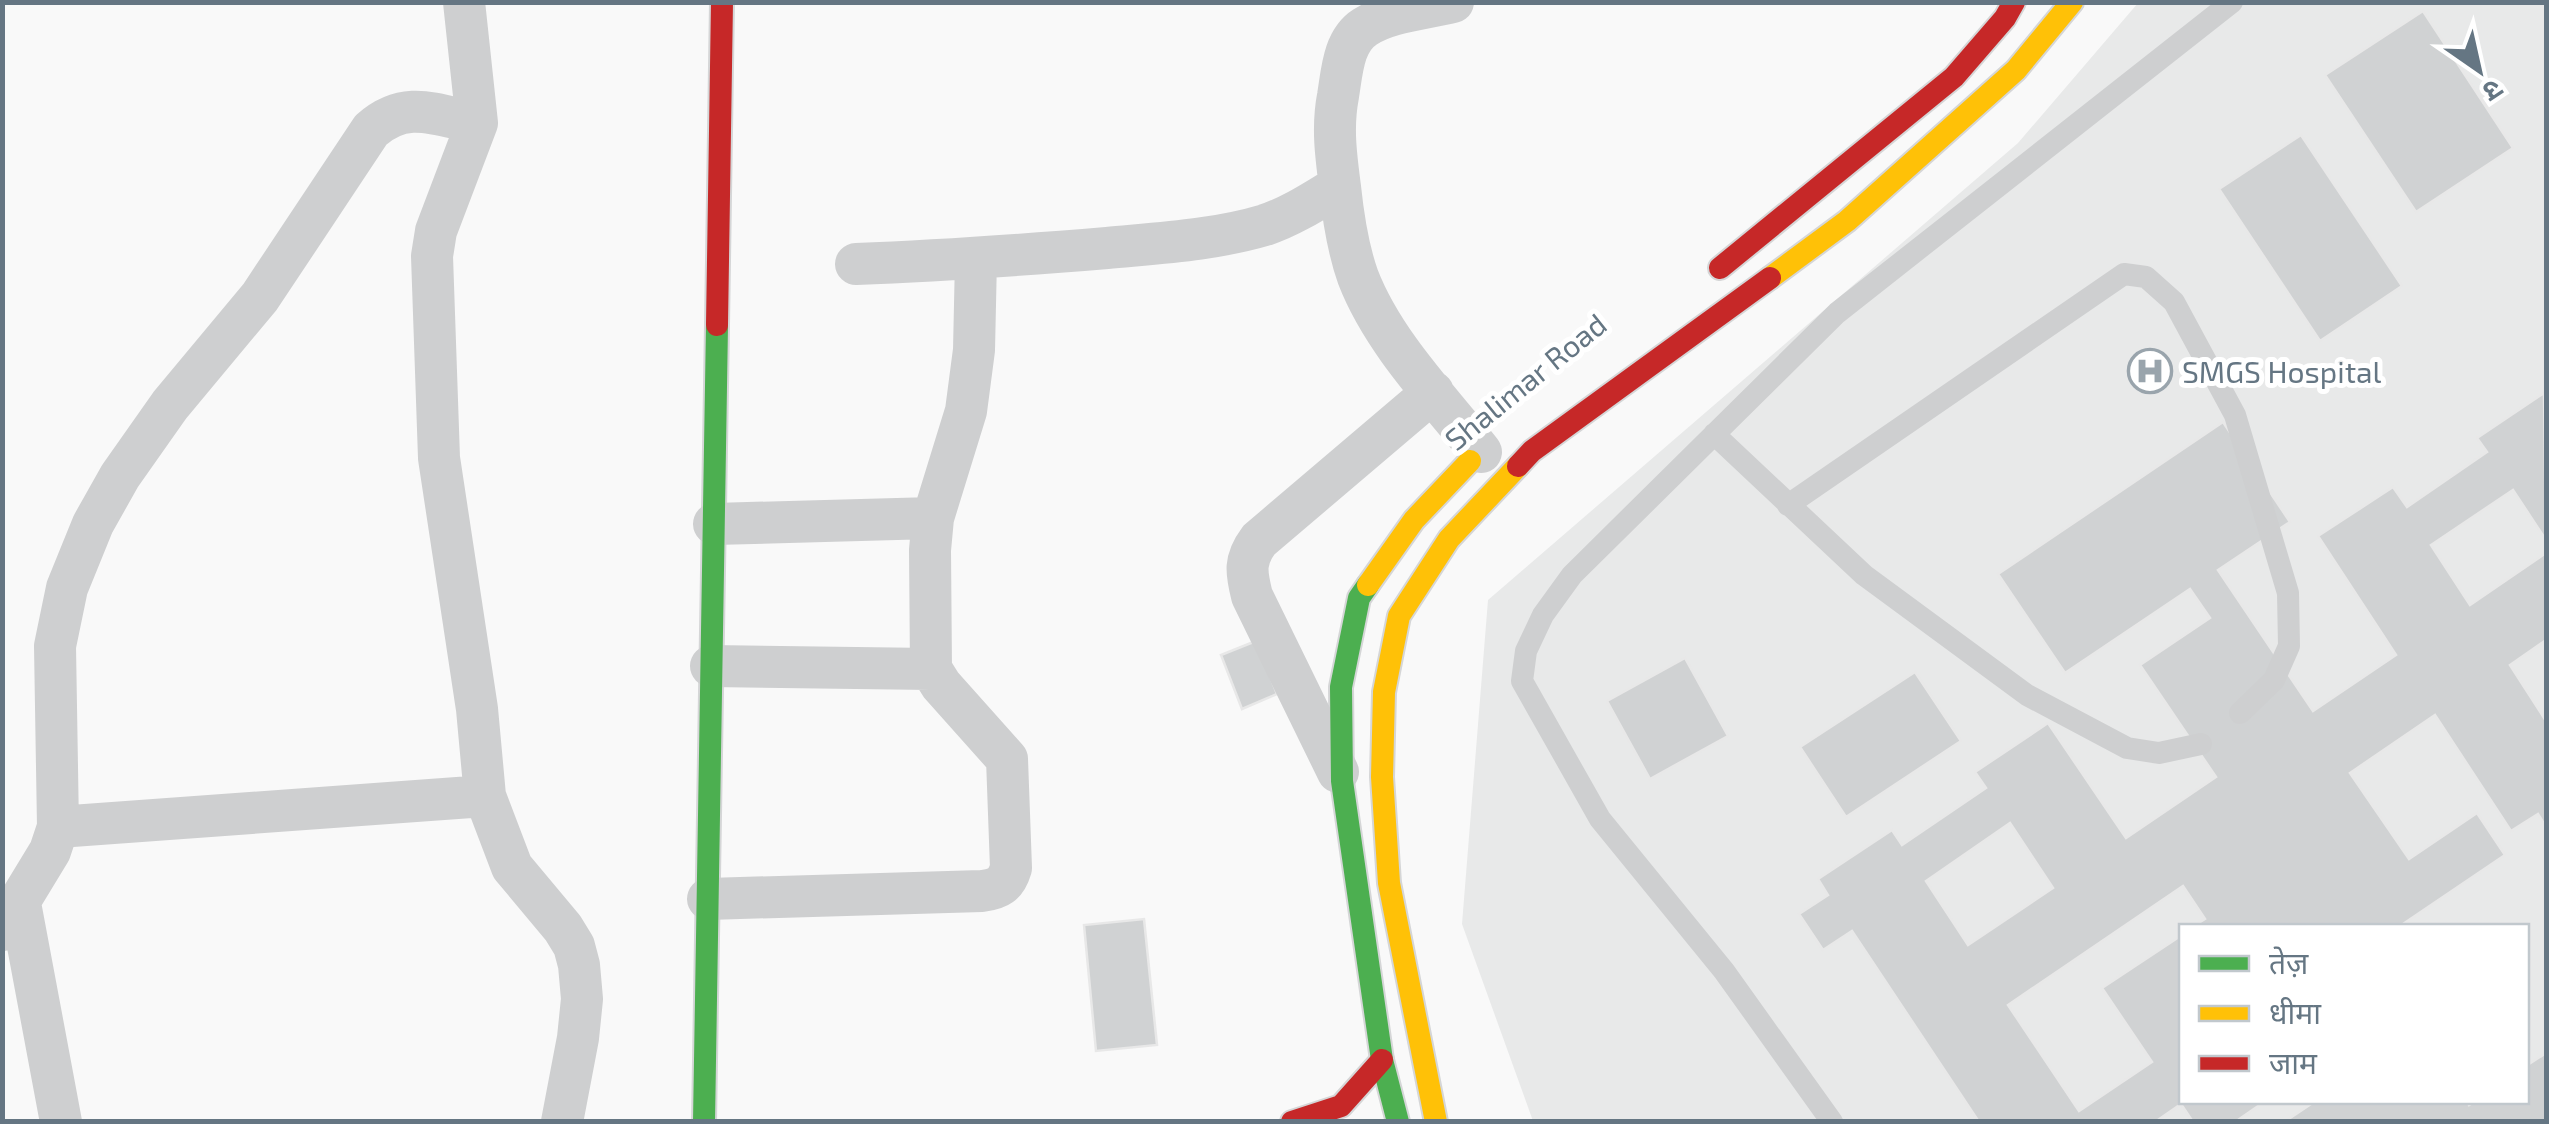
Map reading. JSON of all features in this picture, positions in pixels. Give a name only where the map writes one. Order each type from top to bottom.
[{"type":"main road","points":[[704,1122],[722,2]]},
{"type":"main road","points":[[1700,284],[1954,78],[2014,2]]},
{"type":"main road","points":[[1436,1122],[1389,883],[1382,777],[1384,692],[1399,616],[1449,539],[1532,451],[1847,221],[2016,70],[2072,2]]},
{"type":"main road","name":"Shalimar Road","points":[[1398,1122],[1382,1060],[1342,780],[1341,688],[1358,598],[1414,520],[1488,445]]},
{"type":"main road","points":[[1292,1122],[1341,1106],[1382,1060]]},
{"type":"street","points":[[464,2],[478,123],[436,231],[432,256],[439,458],[477,709],[485,796],[512,867],[563,928],[579,965],[582,999],[578,1038],[562,1122]]},
{"type":"street","points":[[1453,2],[1367,25],[1350,45],[1343,66],[1334,136],[1358,275],[1374,312],[1433,392],[1488,445]]},
{"type":"street","points":[[61,1122],[11,916],[50,851],[58,827],[56,646],[67,588],[120,476],[170,406],[260,296],[371,130],[397,112],[412,111],[478,123]]},
{"type":"street","points":[[856,264],[976,259],[1169,242],[1241,231],[1269,224],[1340,186]]},
{"type":"street","points":[[708,899],[982,891],[1007,880],[1007,759],[931,669],[933,518],[966,411],[974,350],[976,259]]},
{"type":"street","points":[[1342,780],[1252,596],[1246,571],[1248,555],[1259,540],[1433,392]]},
{"type":"street","points":[[714,524],[933,518]]},
{"type":"street","points":[[711,666],[931,669]]},
{"type":"street","points":[[58,827],[485,796]]},
{"type":"lane","points":[[1832,1122],[1724,970],[1600,819],[1522,681],[1526,651],[1543,615],[1572,575],[1837,313],[2232,2]]},
{"type":"lane","points":[[1788,506],[2124,274],[2146,277],[2174,302],[2234,415],[2288,593],[2289,646],[2274,680],[2240,713]]},
{"type":"lane","points":[[1714,434],[1864,575],[2027,695],[2127,748],[2159,753],[2201,744]]},
{"type":"shaded area","name":"SMGS Hospital","points":[[2138,3],[2546,3],[2546,1121],[1533,1121],[1462,924],[1488,600],[2018,143]]},
{"type":"building","points":[[2423,11],[2513,148],[2416,212],[2325,75]]},
{"type":"building","points":[[2301,135],[2402,286],[2320,341],[2219,189]]},
{"type":"building","points":[[2544,393],[2546,540],[2513,490],[2431,545],[2470,605],[2546,553],[2546,640],[2510,665],[2546,721],[2546,827],[2538,814],[2511,831],[2435,715],[2350,773],[2409,859],[2477,813],[2505,855],[2403,924],[2197,924],[2205,919],[2183,886],[2008,1005],[2079,1111],[2152,1062],[2102,988],[2179,937],[2181,1104],[2155,1122],[1979,1122],[1852,931],[1823,950],[1799,914],[1828,895],[1818,879],[1892,830],[1902,845],[1986,788],[1975,772],[2048,723],[2126,838],[2216,777],[2140,665],[2210,618],[2190,589],[2065,673],[1998,574],[2223,422],[2290,522],[2218,570],[2313,711],[2396,655],[2318,536],[2393,487],[2407,507],[2487,452],[2477,438]],"holes":[[[2010,823],[2053,888],[1968,945],[1926,881]]]},
{"type":"building","points":[[1256,641],[1277,694],[1242,709],[1221,655]]},
{"type":"building","points":[[1685,658],[1728,736],[1650,779],[1607,701]]},
{"type":"building","points":[[1915,672],[1961,741],[1846,817],[1800,747]]},
{"type":"building","points":[[1144,919],[1157,1045],[1096,1051],[1084,925]]},
{"type":"building","points":[[2546,1053],[2546,1122],[2284,1122],[2311,1104],[2529,1104],[2529,1064]]},
{"type":"building","points":[[2181,1104],[2261,1104],[2235,1122],[2193,1122]]},
{"type":"traffic: fast","points":[[704,1122],[717,325]]},
{"type":"traffic: fast","points":[[1368,585],[1359,598],[1341,687],[1342,781],[1382,1060],[1398,1122]]},
{"type":"traffic: slow","points":[[1770,278],[1847,221],[2016,70],[2072,2]]},
{"type":"traffic: slow","points":[[1368,585],[1414,520],[1470,461]]},
{"type":"traffic: slow","points":[[1436,1122],[1389,883],[1382,777],[1384,692],[1399,616],[1449,539],[1518,466]]},
{"type":"traffic: jam","points":[[717,325],[722,2]]},
{"type":"traffic: jam","points":[[1720,268],[1954,77],[2014,2]]},
{"type":"traffic: jam","points":[[1518,466],[1532,451],[1770,278]]},
{"type":"traffic: jam","points":[[1292,1122],[1341,1106],[1382,1060]]},
{"type":"place","name":"SMGS Hospital","points":[[2150,371]]}]
